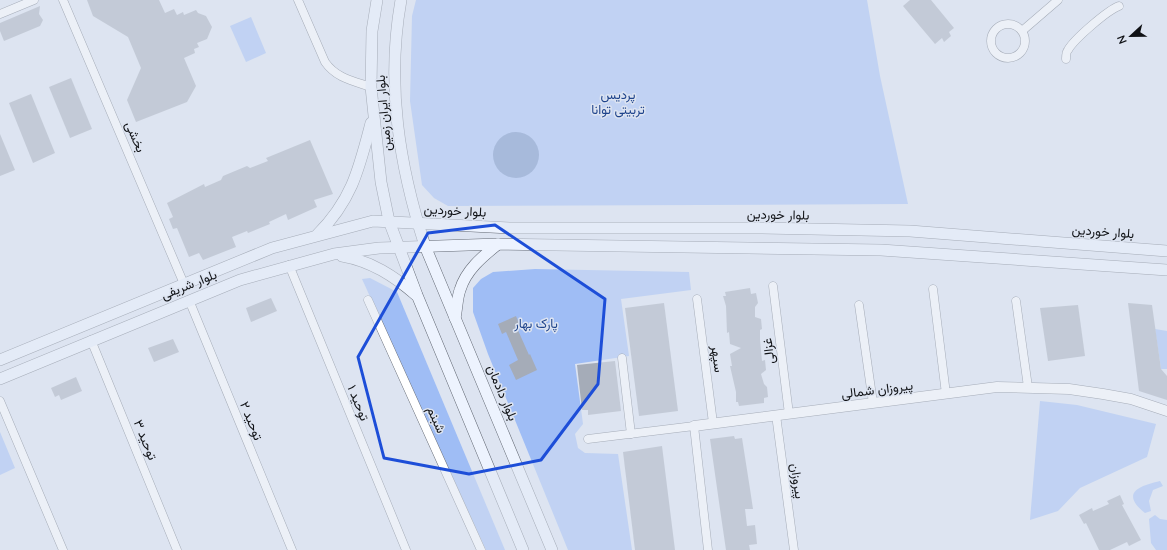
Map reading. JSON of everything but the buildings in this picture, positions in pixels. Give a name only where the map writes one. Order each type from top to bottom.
[{"type":"main road","name":"بلوار ایران زمین","points":[[377,0],[372,31],[370,87],[381,182],[389,220],[398,246]]},
{"type":"main road","name":"بلوار ایران زمین","points":[[401,0],[395,33],[394,91],[399,144],[417,223],[425,246]]},
{"type":"main road","points":[[318,235],[334,216],[354,183],[373,114]]},
{"type":"main road","name":"بلوار شریفی","points":[[0,360],[272,248],[373,221],[389,220]]},
{"type":"main road","name":"بلوار خوردین","points":[[389,220],[510,228],[762,228],[910,231],[1167,250]]},
{"type":"main road","points":[[455,318],[460,289],[474,263],[498,244]]},
{"type":"main road","points":[[523,550],[417,296],[398,246],[498,244],[881,250],[1167,270]]},
{"type":"main road","name":"بلوار شریفی","points":[[0,379],[91,340],[240,280],[289,265],[334,254],[398,246]]},
{"type":"main road","name":"بلوار دادمان","points":[[425,246],[552,550]]},
{"type":"main road","points":[[334,254],[355,258],[372,265],[396,278],[417,296]]},
{"type":"main road","points":[[22,351],[30,366]]},
{"type":"street","points":[[0,14],[34,0]]},
{"type":"street","name":"بخشی","points":[[63,0],[184,284]]},
{"type":"street","points":[[298,0],[325,62],[331,70],[337,75],[370,87]]},
{"type":"street","points":[[1022,31],[1058,0]]},
{"type":"street","points":[[1066,59],[1068,49],[1103,15],[1119,6]]},
{"type":"street","points":[[1013,24],[1022,31],[1025,42],[1024,48],[1016,57],[1004,58],[994,52],[990,42],[993,31],[997,27],[1013,24]]},
{"type":"street","name":"توحید ۱","points":[[289,265],[406,550]]},
{"type":"street","name":"غزالی","points":[[773,286],[789,414]]},
{"type":"street","points":[[934,289],[946,394]]},
{"type":"street","name":"سپهر","points":[[697,299],[713,423]]},
{"type":"street","name":"توحید ۲","points":[[189,300],[292,550]]},
{"type":"street","name":"شبنم","points":[[368,300],[481,550]]},
{"type":"street","points":[[1016,301],[1028,387]]},
{"type":"street","points":[[859,305],[872,403]]},
{"type":"street","name":"توحید ۳","points":[[91,340],[178,550]]},
{"type":"street","points":[[622,358],[631,434]]},
{"type":"street","name":"پیروزان شمالی","points":[[588,439],[997,387],[1028,387],[1103,394],[1131,400],[1167,411]]},
{"type":"street","points":[[0,401],[62,550]]},
{"type":"street","name":"پیروزان","points":[[776,415],[794,550]]},
{"type":"street","points":[[694,426],[708,550]]},
{"type":"highlighted area","points":[[495,225],[605,299],[598,384],[541,460],[469,474],[384,458],[358,357],[428,233]]},
{"type":"green space","name":"پردیس تربیتی توانا","points":[[416,0],[867,0],[880,76],[908,204],[448,206],[434,198],[422,185],[410,101],[412,16]]},
{"type":"green space","points":[[251,17],[266,53],[246,62],[230,26]]},
{"type":"green space","name":"پارک بهار","points":[[535,269],[689,272],[691,290],[621,299],[629,356],[575,364],[583,424],[575,434],[578,448],[585,453],[618,454],[632,550],[568,550],[488,354],[473,312],[473,288],[481,279],[493,272]]},
{"type":"green space","points":[[370,278],[397,292],[505,550],[486,550],[362,279]]},
{"type":"green space","points":[[1155,329],[1167,331],[1167,369],[1161,369]]},
{"type":"green space","points":[[1040,401],[1077,405],[1156,424],[1147,457],[1080,488],[1058,511],[1030,520]]},
{"type":"green space","points":[[0,432],[15,468],[0,475]]},
{"type":"green space","points":[[1160,481],[1163,486],[1153,490],[1149,501],[1151,511],[1145,513],[1134,500],[1133,495],[1139,488]]},
{"type":"green space","points":[[1155,515],[1160,519],[1167,520],[1167,550],[1156,550],[1151,543],[1149,519]]},
{"type":"shaded area","points":[[521,132],[525,133],[535,142],[538,146],[538,164],[529,174],[521,178],[511,178],[503,174],[494,164],[493,150],[497,142],[507,133]]}]
